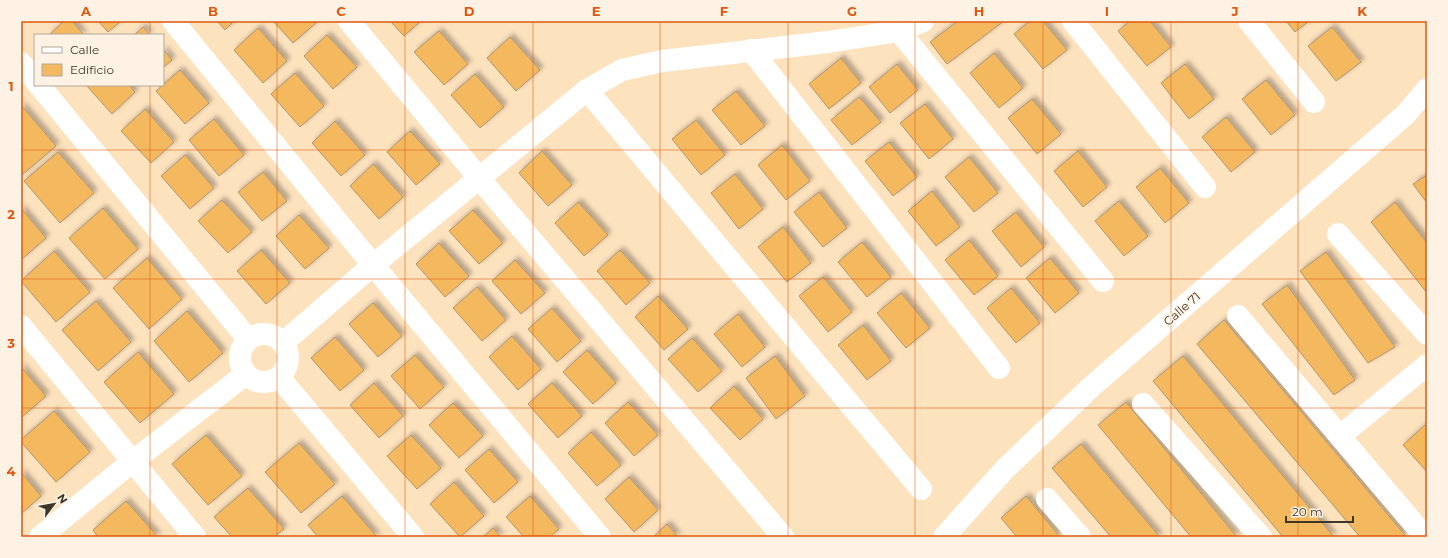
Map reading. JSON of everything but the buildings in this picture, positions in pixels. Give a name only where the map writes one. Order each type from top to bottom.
[{"type":"street","points":[[174,21],[373,266],[600,537]]},
{"type":"street","points":[[349,21],[479,178],[783,537]]},
{"type":"street","points":[[283,343],[373,266],[587,90],[622,70],[656,62],[828,42],[899,31],[923,21]]},
{"type":"street","points":[[1073,21],[1205,187]]},
{"type":"street","points":[[1249,21],[1314,102]]},
{"type":"street","points":[[899,31],[1103,281]]},
{"type":"street","points":[[751,50],[999,368]]},
{"type":"street","points":[[21,63],[34,79]]},
{"type":"street","points":[[40,86],[248,339]]},
{"type":"street","name":"Calle 71","points":[[944,537],[1006,469],[1091,387],[1405,115],[1427,89]]},
{"type":"street","points":[[587,90],[921,488]]},
{"type":"street","points":[[1338,234],[1427,334]]},
{"type":"street","points":[[1238,316],[1425,537]]},
{"type":"street","points":[[21,326],[195,537]]},
{"type":"street","points":[[260,334],[266,334],[278,338],[283,343],[287,350],[288,357],[285,372],[273,381],[266,383],[258,382],[246,374],[240,363],[240,356],[244,344],[248,339],[260,334]]},
{"type":"street","points":[[1340,436],[1427,365]]},
{"type":"street","points":[[40,537],[133,461],[246,374]]},
{"type":"street","points":[[279,377],[413,537]]},
{"type":"street","points":[[1143,404],[1261,537]]},
{"type":"street","points":[[1047,499],[1080,537]]}]
